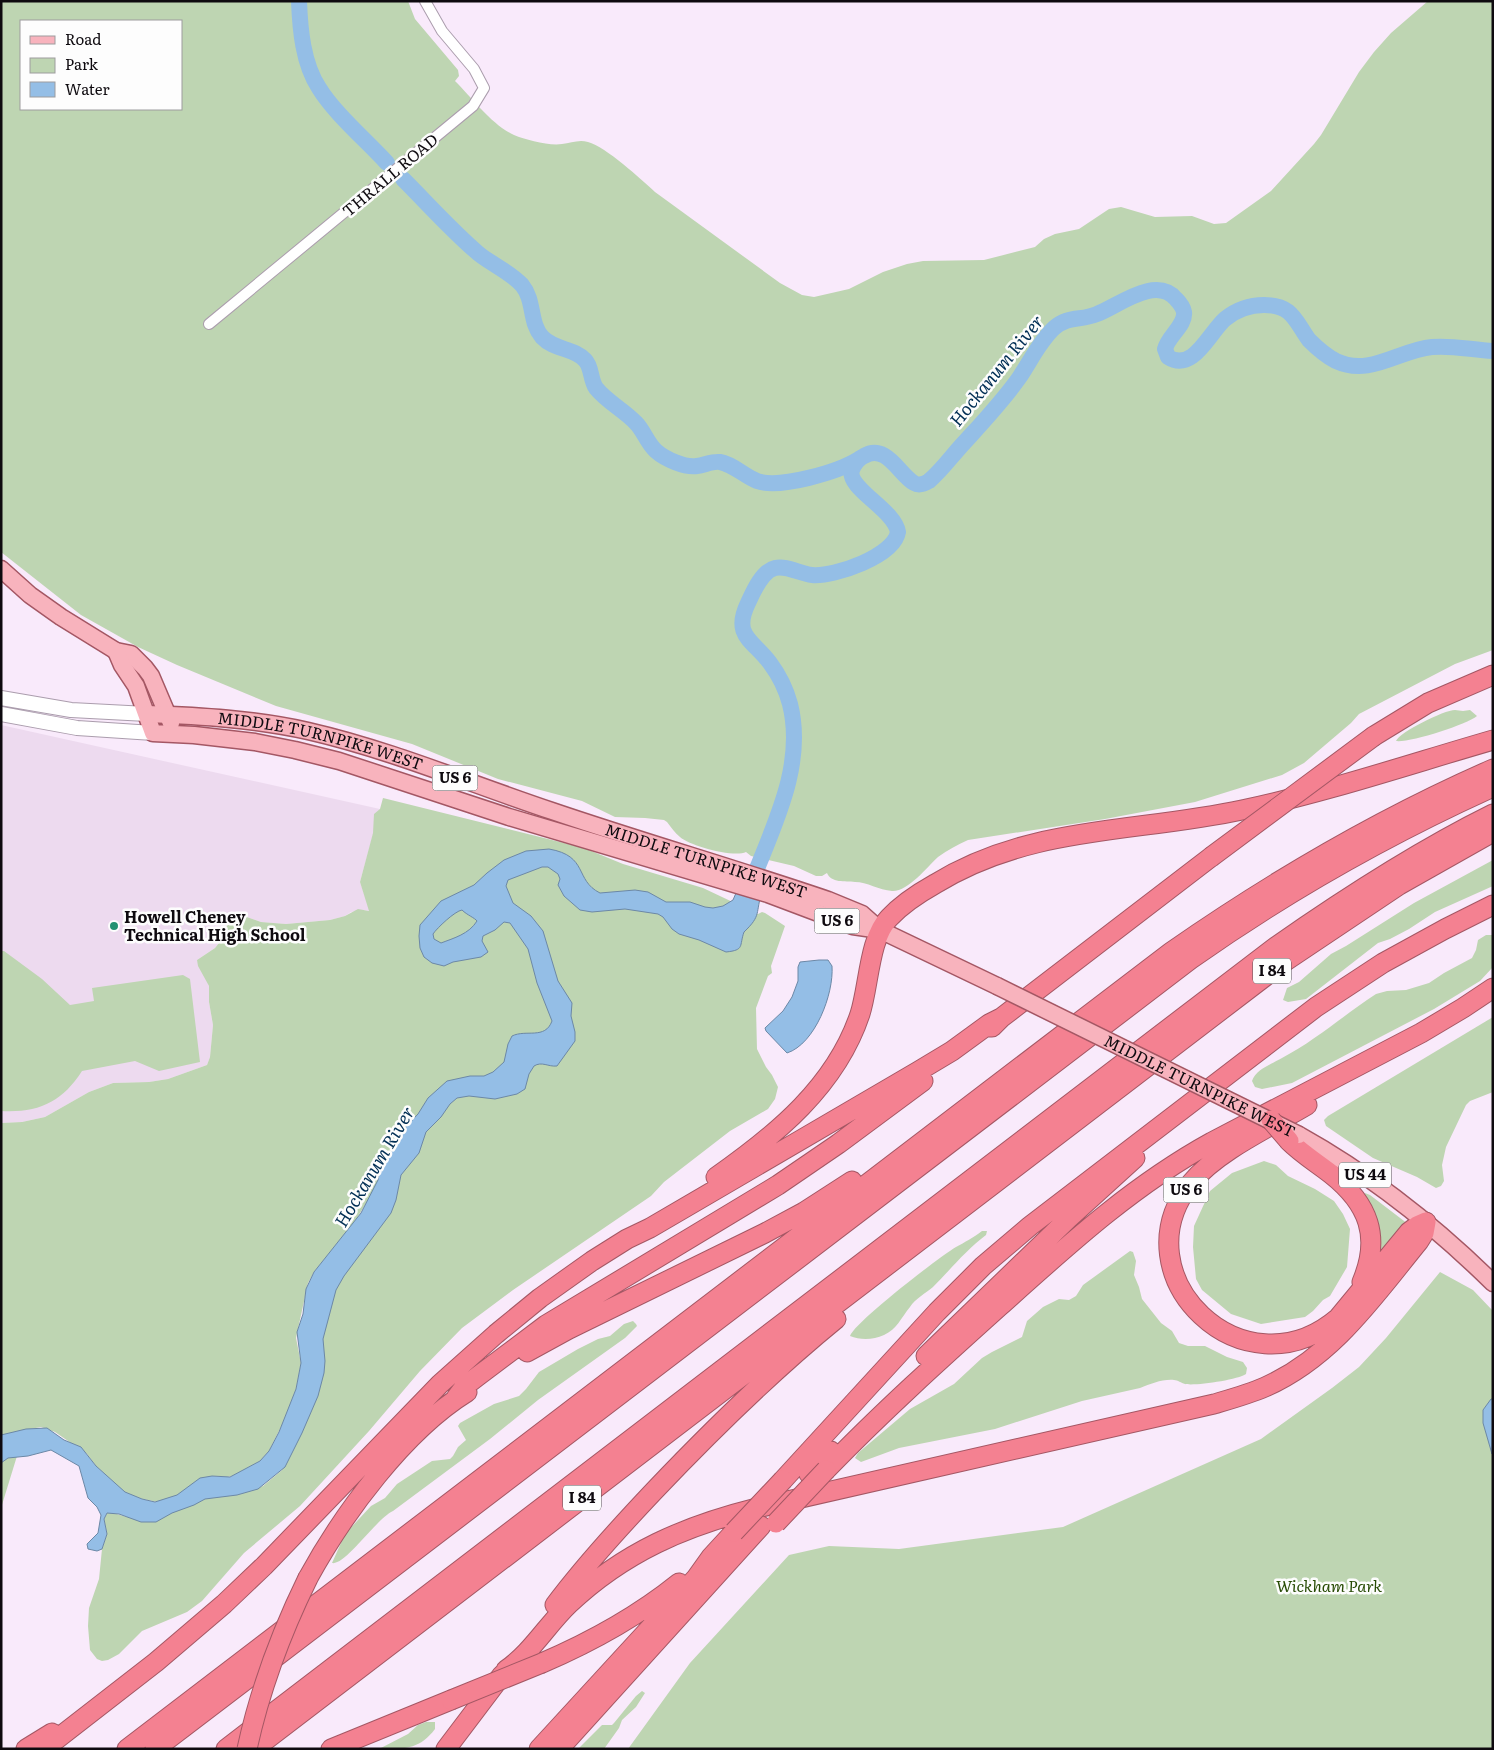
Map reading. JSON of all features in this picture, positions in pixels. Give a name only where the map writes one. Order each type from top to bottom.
[{"type":"highway","points":[[456,1398],[465,1386],[556,1318],[754,1200],[824,1154],[975,1041],[1001,1018],[1211,857],[1374,736],[1428,703],[1493,675]]},
{"type":"highway","name":"US 6","points":[[880,930],[894,912],[926,890],[966,866],[1008,849],[1071,835],[1211,816],[1255,807],[1493,740]]},
{"type":"highway","points":[[127,1749],[1146,970],[1220,918],[1347,841],[1422,802],[1493,769]]},
{"type":"highway","points":[[155,1749],[1191,959],[1258,913],[1322,874],[1409,827],[1493,788]]},
{"type":"highway","points":[[226,1749],[1274,948],[1333,907],[1399,866],[1450,836],[1493,814]]},
{"type":"highway","name":"I 84","points":[[254,1749],[1299,951],[1399,885],[1493,832]]},
{"type":"highway","points":[[539,1749],[696,1578],[711,1557],[937,1312],[1001,1250],[1051,1208],[1299,1020],[1362,976],[1445,928],[1493,906]]},
{"type":"highway","points":[[44,1749],[170,1651],[238,1592],[440,1384],[478,1349],[540,1298],[627,1239],[644,1224],[718,1175],[769,1138],[789,1120],[818,1087],[844,1049],[856,1025],[880,930]]},
{"type":"highway","name":"US 6","points":[[1271,1120],[1294,1138],[1358,1200],[1366,1214],[1371,1234],[1369,1260],[1363,1280],[1349,1305],[1338,1318],[1319,1331],[1288,1342],[1259,1343],[1243,1340],[1212,1326],[1190,1303],[1180,1286],[1170,1253],[1174,1214],[1181,1198],[1191,1183],[1220,1157],[1417,1041],[1431,1032],[1440,1022],[1493,988]]},
{"type":"highway","points":[[627,1239],[650,1228],[917,1072],[1001,1018]]},
{"type":"highway","points":[[818,1472],[1081,1234],[1138,1188],[1176,1162],[1212,1142],[1440,1022]]},
{"type":"highway","points":[[559,1749],[637,1662],[818,1472],[906,1376],[1057,1230],[1138,1156],[1206,1100],[1227,1074]]},
{"type":"highway","points":[[247,1749],[274,1655],[308,1578],[335,1533],[370,1484],[418,1432],[456,1398],[513,1360],[552,1337],[765,1234],[804,1212],[859,1176],[898,1159]]},
{"type":"highway","points":[[506,1670],[524,1654],[562,1611],[593,1583],[637,1552],[686,1529],[757,1508],[1214,1404],[1273,1384],[1312,1360],[1347,1329],[1419,1241],[1424,1233],[1426,1222]]},
{"type":"highway","points":[[1349,1305],[1409,1232],[1426,1222]]},
{"type":"highway","points":[[446,1749],[577,1576],[668,1476],[753,1391],[873,1288],[911,1247]]},
{"type":"highway","points":[[331,1749],[542,1663],[593,1639],[630,1619],[668,1592],[711,1557]]},
{"type":"highway","points":[[26,1749],[104,1701]]},
{"type":"main road","points":[[1,569],[49,609],[116,651],[131,654],[145,668],[153,680],[175,734]]},
{"type":"main road","points":[[116,651],[122,666],[134,682],[153,733]]},
{"type":"main road","name":"MIDDLE TURNPIKE WEST","points":[[1,698],[76,710],[212,717],[256,722],[336,738],[379,751],[614,840]]},
{"type":"main road","name":"MIDDLE TURNPIKE WEST","points":[[1,714],[77,728],[175,734],[260,743],[321,756],[489,810],[614,840],[770,888],[828,900],[866,916],[880,930],[1271,1120]]},
{"type":"main road","name":"MIDDLE TURNPIKE WEST","points":[[1294,1138],[1372,1180],[1426,1222],[1493,1283]]},
{"type":"street","name":"THRALL ROAD","points":[[209,324],[473,106],[484,88],[474,69],[442,31],[425,1]]},
{"type":"shaded area","name":"Howell Cheney Technical High School","points":[[1,725],[380,809],[360,882],[370,911],[351,912],[345,916],[330,920],[286,924],[261,922],[244,916],[235,917],[224,928],[219,943],[215,948],[197,960],[209,986],[209,1002],[213,1025],[210,1057],[207,1065],[168,1079],[149,1082],[113,1083],[89,1092],[45,1117],[22,1122],[1,1123]]},
{"type":"green space","points":[[1,1],[408,1],[415,19],[458,70],[459,76],[455,81],[483,111],[506,131],[538,142],[557,144],[581,141],[595,145],[623,164],[655,192],[780,283],[802,295],[814,297],[849,289],[883,272],[907,264],[923,261],[984,260],[1035,247],[1044,239],[1055,234],[1079,229],[1109,209],[1121,207],[1155,217],[1192,216],[1214,224],[1226,223],[1271,191],[1314,144],[1359,72],[1374,52],[1391,33],[1428,1],[1493,1],[1493,650],[1455,664],[1359,714],[1304,763],[1282,775],[1195,802],[1105,819],[968,840],[938,857],[904,888],[892,891],[860,882],[835,880],[827,873],[822,876],[816,876],[794,866],[751,856],[746,852],[722,852],[702,847],[680,837],[664,820],[615,817],[582,801],[498,779],[412,744],[276,706],[138,647],[81,615],[1,552]]},
{"type":"green space","points":[[1455,710],[1470,710],[1477,716],[1437,733],[1396,741],[1405,732],[1423,722]]},
{"type":"green space","points":[[383,798],[584,848],[623,864],[703,888],[758,914],[765,913],[785,926],[771,966],[772,973],[768,976],[756,1008],[757,1049],[778,1087],[775,1099],[768,1109],[730,1131],[664,1182],[651,1196],[513,1290],[462,1328],[420,1371],[369,1431],[300,1506],[244,1553],[202,1601],[187,1612],[142,1631],[119,1654],[102,1661],[97,1659],[90,1650],[88,1626],[89,1608],[99,1579],[102,1549],[107,1534],[104,1519],[107,1513],[127,1517],[158,1502],[125,1493],[96,1466],[87,1454],[55,1432],[41,1427],[25,1430],[1,1508],[1,1123],[22,1122],[45,1117],[89,1092],[113,1083],[149,1082],[168,1079],[207,1065],[210,1057],[213,1025],[209,1002],[209,986],[198,966],[197,960],[215,948],[228,923],[235,917],[244,916],[261,922],[286,924],[330,920],[345,916],[358,909],[369,911],[360,882],[373,833],[374,814],[380,809]],"holes":[[[371,1195],[358,1236],[312,1340],[282,1470],[263,1486],[237,1495],[220,1496],[212,1476],[227,1477],[236,1475],[260,1461],[269,1451],[284,1421],[296,1389],[301,1363],[296,1338],[308,1283],[314,1272],[354,1223]]]},
{"type":"green space","points":[[1493,860],[1493,886],[1435,912],[1409,929],[1378,943],[1306,999],[1288,1002],[1283,1000],[1287,988],[1299,982],[1331,954],[1414,903]]},
{"type":"green space","points":[[1486,935],[1493,935],[1493,967],[1480,981],[1434,1009],[1292,1083],[1262,1089],[1255,1087],[1252,1081],[1257,1073],[1307,1043],[1376,994],[1387,991],[1406,990],[1429,983],[1472,958],[1478,940]]},
{"type":"green space","points":[[1,951],[4,951],[42,979],[70,1005],[94,1001],[92,988],[183,975],[190,979],[200,1062],[159,1071],[135,1061],[82,1071],[66,1091],[48,1103],[27,1110],[1,1111]]},
{"type":"green space","points":[[1493,1017],[1493,1092],[1470,1101],[1466,1105],[1446,1147],[1442,1165],[1444,1181],[1441,1186],[1436,1188],[1417,1177],[1373,1158],[1326,1126],[1324,1120],[1328,1116]]},
{"type":"green space","points":[[1264,1161],[1276,1165],[1288,1176],[1334,1201],[1350,1229],[1347,1267],[1330,1296],[1305,1317],[1261,1324],[1231,1314],[1202,1290],[1196,1279],[1193,1247],[1194,1226],[1210,1191],[1232,1173]]},
{"type":"green space","points":[[1365,1193],[1408,1224],[1378,1263],[1364,1195]]},
{"type":"green space","points":[[982,1231],[987,1231],[986,1235],[965,1253],[933,1287],[915,1301],[892,1330],[880,1337],[871,1339],[850,1336],[866,1318],[916,1276],[947,1253]]},
{"type":"green space","points":[[1130,1251],[1133,1252],[1136,1261],[1134,1275],[1142,1299],[1161,1323],[1172,1331],[1179,1343],[1188,1346],[1205,1346],[1227,1357],[1243,1362],[1247,1368],[1246,1374],[1225,1380],[1197,1384],[1185,1384],[1177,1380],[1161,1381],[1140,1388],[1082,1401],[995,1429],[899,1448],[861,1462],[855,1458],[858,1453],[910,1409],[954,1384],[982,1358],[1022,1337],[1027,1321],[1043,1307],[1059,1299],[1069,1300],[1076,1296],[1083,1285]]},
{"type":"green space","name":"Wickham Park","points":[[1440,1272],[1473,1290],[1493,1311],[1493,1749],[628,1749],[690,1663],[789,1555],[829,1546],[899,1549],[1063,1527],[1261,1439],[1359,1367],[1386,1338]]},
{"type":"green space","points":[[633,1321],[637,1326],[625,1338],[538,1400],[490,1439],[386,1516],[345,1557],[338,1562],[332,1563],[345,1534],[371,1506],[385,1498],[397,1484],[432,1461],[450,1459],[453,1456],[458,1447],[466,1440],[458,1426],[460,1423],[494,1404],[519,1396],[539,1372],[578,1349],[598,1339],[610,1336],[624,1324]]},
{"type":"green space","points":[[642,1691],[645,1693],[636,1707],[622,1720],[619,1728],[604,1749],[578,1749],[602,1725],[612,1725]]},
{"type":"green space","points":[[426,1722],[435,1722],[435,1729],[417,1745],[396,1749],[379,1749],[408,1734],[418,1725]]},
{"type":"water","points":[[549,849],[562,852],[576,863],[587,882],[600,893],[635,890],[648,892],[666,902],[690,902],[713,908],[723,906],[733,900],[739,886],[762,892],[756,917],[744,932],[739,948],[726,952],[699,940],[679,934],[658,914],[625,909],[592,912],[580,910],[564,896],[558,885],[560,879],[558,874],[548,867],[542,867],[508,880],[506,886],[513,903],[531,916],[543,931],[558,981],[572,1003],[571,1016],[575,1041],[557,1066],[540,1064],[534,1066],[529,1074],[525,1089],[517,1094],[495,1099],[469,1096],[457,1098],[426,1132],[419,1153],[401,1175],[396,1200],[391,1213],[344,1276],[336,1290],[323,1339],[324,1373],[318,1396],[285,1467],[258,1489],[237,1495],[205,1499],[156,1522],[141,1522],[119,1514],[107,1513],[104,1519],[107,1534],[102,1549],[97,1551],[88,1549],[87,1544],[98,1533],[101,1515],[97,1507],[88,1498],[79,1466],[51,1450],[28,1456],[8,1458],[1,1463],[1,1435],[26,1429],[47,1428],[64,1440],[81,1447],[96,1466],[125,1492],[155,1502],[177,1495],[200,1478],[212,1476],[230,1477],[260,1461],[269,1451],[279,1432],[296,1389],[301,1363],[297,1332],[303,1314],[306,1289],[314,1272],[361,1213],[378,1180],[382,1159],[394,1149],[397,1136],[418,1114],[428,1098],[447,1081],[470,1076],[484,1076],[493,1072],[504,1062],[512,1036],[540,1032],[549,1027],[552,1021],[537,983],[528,949],[510,923],[504,922],[495,930],[483,936],[482,941],[488,952],[481,957],[453,962],[444,966],[432,963],[424,957],[420,948],[420,925],[441,901],[474,885],[504,860],[526,851]],"holes":[[[462,910],[477,921],[474,925],[461,935],[441,943],[434,939],[433,934],[438,928],[455,913]]]},
{"type":"water","points":[[828,960],[832,966],[830,990],[826,1003],[821,1017],[806,1040],[797,1048],[787,1053],[765,1028],[783,1011],[792,997],[798,981],[800,962]]},
{"type":"water","points":[[1493,1399],[1492,1454],[1483,1423],[1483,1410]]},
{"type":"waterway","points":[[299,1],[303,46],[314,79],[333,107],[387,163]]},
{"type":"waterway","points":[[403,179],[479,254],[522,285],[529,298],[535,325],[542,337],[585,360],[589,366],[596,388],[605,398],[636,423],[653,448],[665,457],[675,462],[692,466],[714,462],[725,463],[752,479],[767,483],[780,483],[809,478],[824,474],[859,459]]},
{"type":"waterway","name":"Hockanum River","points":[[749,889],[784,798],[790,775],[794,728],[790,704],[779,677],[743,630],[744,614],[758,583],[770,570],[780,567],[812,575],[822,575],[848,569],[875,557],[894,541],[898,532],[895,523],[856,484],[852,477],[852,470],[860,458],[872,453],[879,453],[892,461],[914,483],[922,484],[929,481],[1006,396],[1039,346],[1054,328],[1065,321],[1097,314],[1137,294],[1148,291],[1168,292],[1183,308],[1184,317],[1165,349],[1168,357],[1177,361],[1193,356],[1229,316],[1248,307],[1259,305],[1274,306],[1287,311],[1318,349],[1336,361],[1349,365],[1373,364],[1432,347],[1455,347],[1493,351]]},
{"type":"place","name":"Howell Cheney Technical High School","points":[[114,926]]}]
